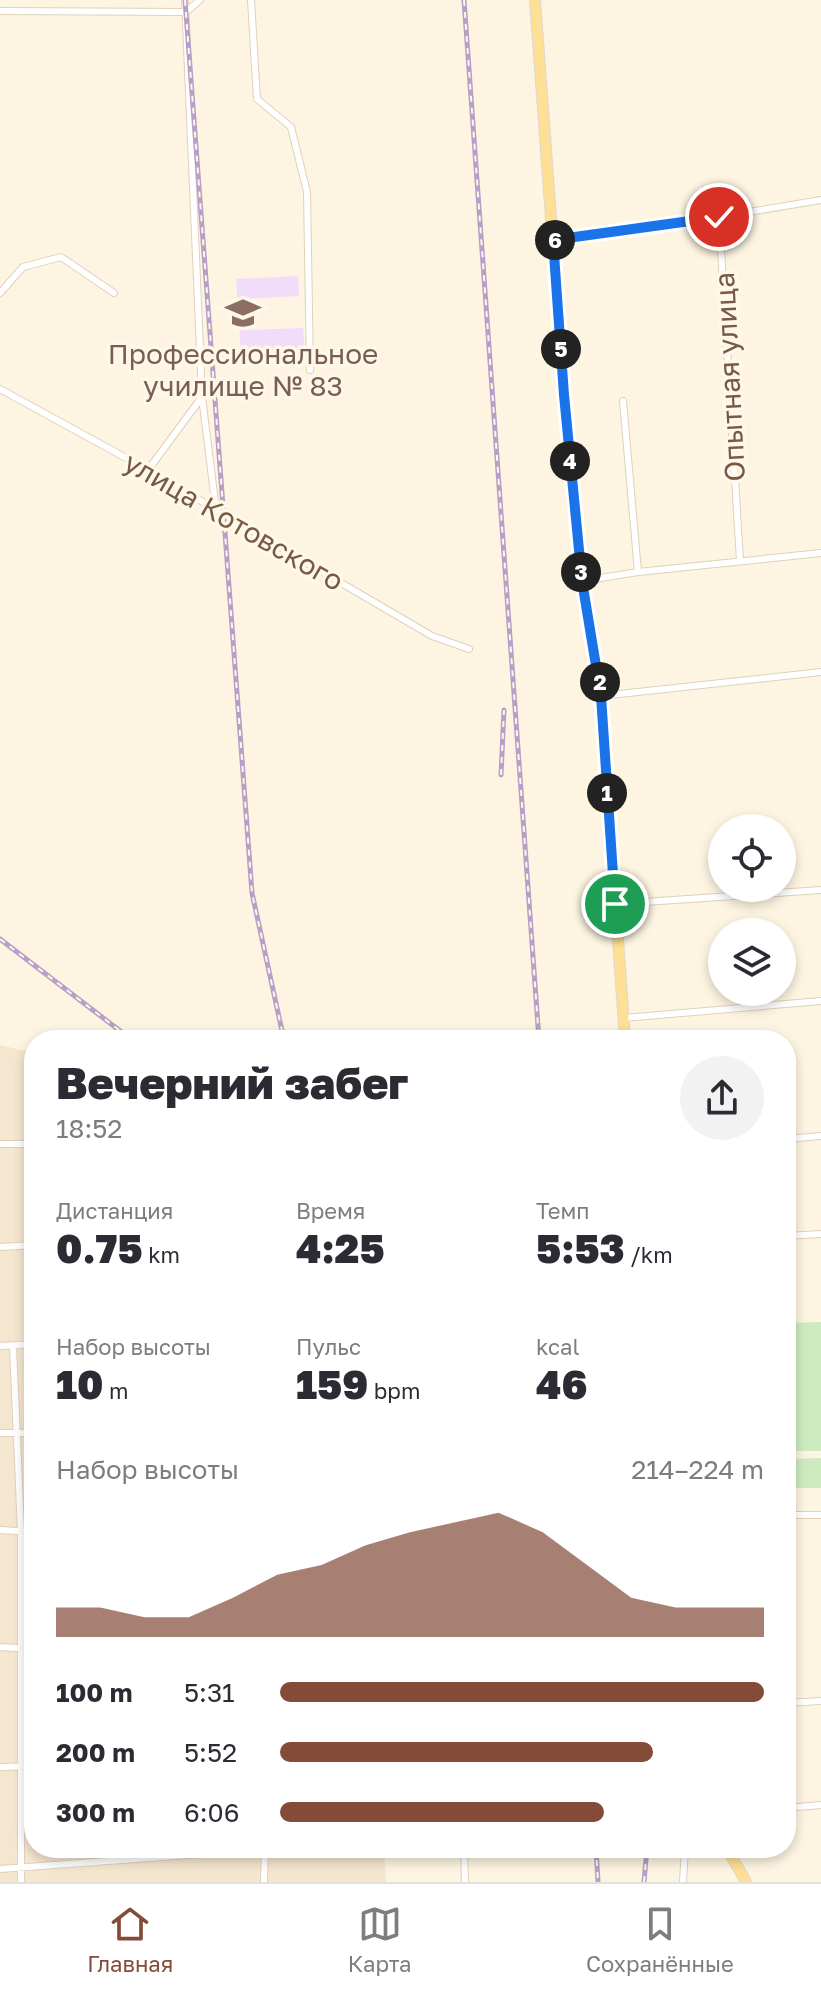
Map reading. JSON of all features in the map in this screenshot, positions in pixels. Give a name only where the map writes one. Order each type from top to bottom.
[{"type":"main road","points":[[535,0],[564,395],[582,581],[601,696],[625,1030]]},
{"type":"main road","points":[[733,1858],[746,1882]]},
{"type":"street","points":[[185,0],[202,397],[216,510]]},
{"type":"street","points":[[0,11],[186,12],[200,0]]},
{"type":"street","points":[[251,0],[257,99],[291,127],[307,192],[310,370]]},
{"type":"street","points":[[553,240],[821,200]]},
{"type":"street","name":"Опытная улица","points":[[719,217],[740,561]]},
{"type":"street","points":[[0,293],[23,267],[61,257],[114,293]]},
{"type":"street","name":"улица Котовского","points":[[0,389],[148,470],[432,636],[469,649]]},
{"type":"street","points":[[148,470],[202,397]]},
{"type":"street","points":[[623,401],[638,572]]},
{"type":"street","points":[[582,581],[638,572],[821,553]]},
{"type":"street","points":[[601,696],[821,672]]},
{"type":"street","points":[[615,904],[821,890]]},
{"type":"street","points":[[624,1018],[821,1001]]},
{"type":"street","points":[[796,1138],[821,1136]]},
{"type":"street","points":[[0,1144],[24,1144]]},
{"type":"street","points":[[796,1235],[821,1234]]},
{"type":"street","points":[[0,1247],[24,1246]]},
{"type":"street","points":[[0,1346],[24,1345]]},
{"type":"street","points":[[13,1346],[21,1531],[21,1882]]},
{"type":"street","points":[[0,1433],[24,1433]]},
{"type":"street","points":[[796,1515],[821,1515]]},
{"type":"street","points":[[0,1530],[24,1531]]},
{"type":"street","points":[[0,1647],[24,1648]]},
{"type":"street","points":[[796,1702],[821,1701]]},
{"type":"street","points":[[0,1767],[24,1767]]},
{"type":"street","points":[[796,1807],[821,1805]]},
{"type":"street","points":[[0,1869],[142,1858]]},
{"type":"street","points":[[264,1882],[265,1858]]},
{"type":"street","points":[[464,1858],[465,1882]]},
{"type":"street","points":[[683,1882],[684,1858]]},
{"type":"shaded area","name":"Профессиональное училище № 83","points":[[298,276],[299,296],[247,299],[249,330],[303,328],[305,351],[241,354],[236,279]]},
{"type":"shaded area","points":[[0,1045],[24,1051],[24,1858],[385,1858],[386,1882],[0,1882]]},
{"type":"green space","points":[[821,1322],[821,1451],[796,1451],[796,1323]]},
{"type":"green space","points":[[821,1458],[821,1488],[796,1488],[796,1459]]},
{"type":"railway","points":[[185,0],[252,893],[282,1030]]},
{"type":"railway","points":[[464,0],[538,1030]]},
{"type":"railway","points":[[501,775],[504,710]]},
{"type":"railway","points":[[0,939],[119,1030]]},
{"type":"railway","points":[[597,1858],[598,1882]]},
{"type":"railway","points":[[644,1882],[646,1858]]},
{"type":"place","name":"Профессиональное училище № 83","points":[[243,313]]},
{"type":"route","points":[[615,904],[601,696],[582,581],[553,240],[719,217]]}]
